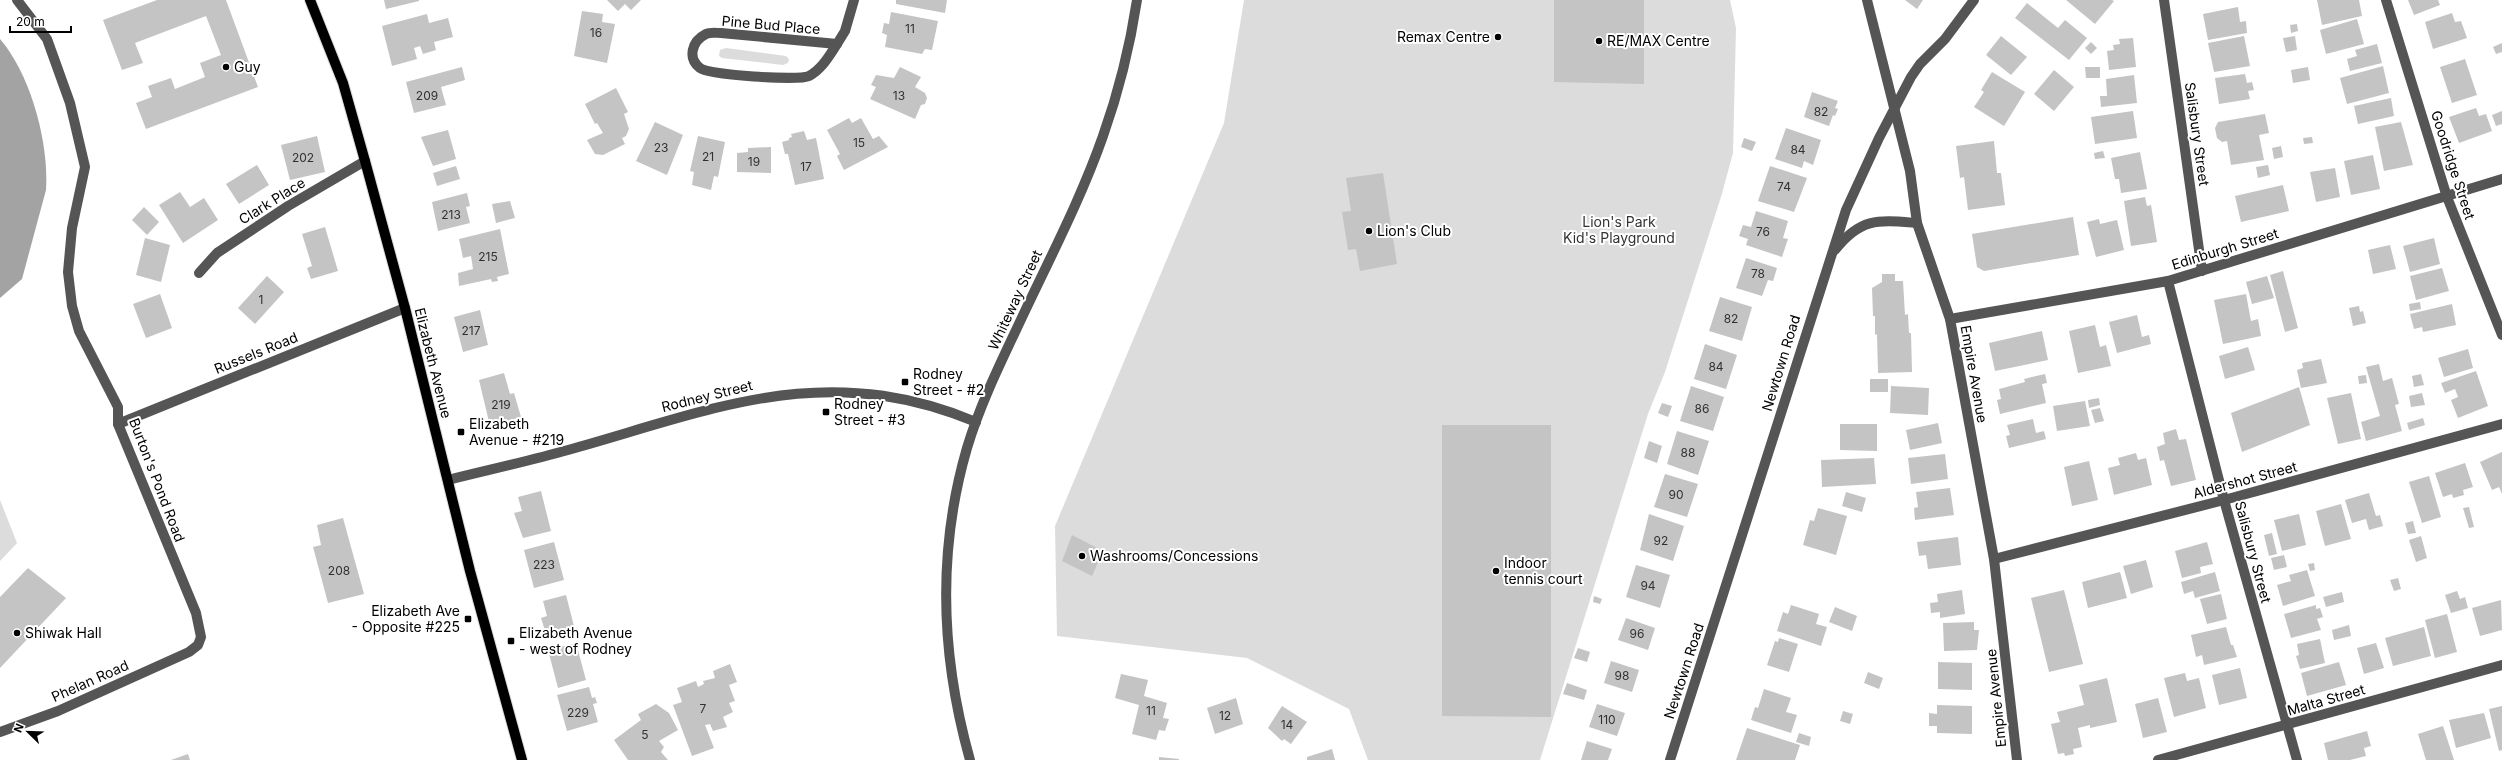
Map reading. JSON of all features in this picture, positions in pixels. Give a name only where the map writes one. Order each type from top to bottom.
[{"type":"main road","name":"Elizabeth Avenue","points":[[310,0],[343,83],[365,161],[405,308],[470,571],[522,760]]},
{"type":"street","name":"Burton's Pond Road","points":[[17,0],[47,39],[70,103],[85,167],[72,228],[68,272],[72,306],[79,331],[118,407],[118,424],[200,627],[201,637],[198,644],[189,652]]},
{"type":"street","name":"Pine Bud Place","points":[[837,44],[707,34],[697,40],[692,50],[694,62],[701,70],[715,73],[789,78],[808,76],[822,66],[837,44],[845,31],[854,0]]},
{"type":"street","name":"Whiteway Street","points":[[970,760],[955,705],[950,673],[947,645],[946,590],[955,500],[966,449],[976,422],[1080,194],[1103,138],[1120,86],[1137,0]]},
{"type":"street","name":"Empire Avenue","points":[[1867,0],[1912,182],[1917,223],[1950,319],[1994,559],[2017,760]]},
{"type":"street","name":"Newtown Road","points":[[1670,760],[1829,258],[1852,196],[1894,108],[1920,64],[1945,39],[1974,0]]},
{"type":"street","name":"Salisbury Street","points":[[2164,0],[2202,271]]},
{"type":"street","name":"Goodridge Street","points":[[2386,0],[2447,197],[2502,335]]},
{"type":"street","name":"Clark Place","points":[[199,273],[217,253],[288,206],[365,161]]},
{"type":"street","name":"Edinburgh Street","points":[[1950,319],[2168,281],[2502,179]]},
{"type":"street","points":[[1829,258],[1848,234],[1862,226],[1888,221],[1917,223]]},
{"type":"street","name":"Salisbury Street","points":[[2168,281],[2224,500],[2297,760]]},
{"type":"street","name":"Russels Road","points":[[118,424],[405,308]]},
{"type":"street","name":"Rodney Street","points":[[448,480],[568,450],[737,401],[794,393],[841,392],[874,395],[947,411],[976,422]]},
{"type":"street","name":"Aldershot Street","points":[[1994,559],[2224,500],[2502,424]]},
{"type":"street","name":"Phelan Road","points":[[0,732],[58,711],[189,652]]},
{"type":"street","name":"Malta Street","points":[[2158,760],[2502,665]]},
{"type":"green space","name":"Lion's Park Kid's Playground","points":[[1244,0],[1730,0],[1736,28],[1733,153],[1721,197],[1665,372],[1648,414],[1540,760],[1368,760],[1349,709],[1247,658],[1057,636],[1055,526],[1224,123]]},
{"type":"green space","points":[[726,48],[786,56],[789,59],[788,63],[783,65],[722,58],[719,56],[720,50]]},
{"type":"green space","points":[[0,500],[17,543],[0,561]]},
{"type":"shaded area","points":[[0,39],[21,71],[36,110],[44,152],[46,190],[22,279],[0,298]]},
{"type":"building","name":"Guy","points":[[157,0],[226,0],[258,87],[146,129],[136,103],[152,97],[148,86],[171,78],[175,89],[205,77],[200,63],[221,55],[206,16],[135,43],[143,63],[122,70],[103,20]]},
{"type":"building","points":[[384,0],[419,0],[419,1],[386,9]]},
{"type":"building","points":[[607,0],[641,0],[631,10],[625,4],[618,11]]},
{"type":"building","points":[[896,0],[947,0],[945,13],[896,4]]},
{"type":"building","name":"RE/MAX Centre","points":[[1554,0],[1644,0],[1644,84],[1554,82]]},
{"type":"building","points":[[1905,0],[1923,0],[1917,9]]},
{"type":"building","points":[[2066,0],[2112,0],[2114,1],[2095,24]]},
{"type":"building","points":[[2317,0],[2359,0],[2362,16],[2322,25]]},
{"type":"building","points":[[2408,0],[2438,0],[2440,5],[2414,15]]},
{"type":"building","points":[[2027,3],[2058,28],[2065,20],[2087,38],[2069,60],[2015,18]]},
{"type":"building","points":[[2238,7],[2240,22],[2246,21],[2247,33],[2208,40],[2203,14]]},
{"type":"building","points":[[582,11],[603,14],[602,22],[615,24],[607,63],[574,56]]},
{"type":"building","points":[[891,12],[938,21],[932,50],[925,49],[922,54],[885,47],[887,35],[882,33],[884,23],[889,24]]},
{"type":"building","points":[[2452,13],[2455,22],[2461,21],[2467,38],[2433,49],[2425,22]]},
{"type":"building","points":[[427,14],[429,23],[448,18],[453,37],[434,42],[436,50],[423,54],[420,46],[414,48],[417,59],[392,66],[382,26]]},
{"type":"building","points":[[2357,19],[2364,44],[2326,54],[2320,30]]},
{"type":"building","points":[[2297,24],[2298,31],[2291,33],[2290,25]]},
{"type":"building","points":[[2001,36],[2027,57],[2011,75],[1986,55]]},
{"type":"building","points":[[2244,36],[2250,66],[2214,72],[2208,43]]},
{"type":"building","points":[[2295,36],[2297,50],[2286,52],[2283,38]]},
{"type":"building","points":[[2133,38],[2136,67],[2109,70],[2107,51],[2114,50],[2113,45],[2120,44],[2119,39]]},
{"type":"building","points":[[2091,42],[2097,48],[2091,54],[2085,48]]},
{"type":"building","points":[[2502,43],[2502,52],[2496,54],[2493,47]]},
{"type":"building","points":[[2377,44],[2382,63],[2350,71],[2347,59],[2357,56],[2355,50]]},
{"type":"building","points":[[2465,59],[2477,95],[2452,103],[2440,67]]},
{"type":"building","points":[[2383,66],[2389,93],[2347,104],[2340,78]]},
{"type":"building","points":[[462,67],[465,80],[441,87],[446,105],[414,113],[406,82]]},
{"type":"building","points":[[900,67],[921,77],[915,87],[925,93],[927,98],[925,104],[921,105],[915,119],[870,99],[876,87],[871,85],[876,75],[894,78]]},
{"type":"building","points":[[2085,67],[2100,67],[2100,78],[2086,78]]},
{"type":"building","points":[[2308,67],[2310,80],[2293,83],[2291,70]]},
{"type":"building","points":[[2054,70],[2074,87],[2054,111],[2034,94]]},
{"type":"building","points":[[1992,72],[2025,92],[2004,126],[1974,107],[1984,92],[1981,90]]},
{"type":"building","points":[[2245,74],[2247,83],[2252,82],[2254,90],[2248,91],[2250,99],[2219,104],[2215,78]]},
{"type":"building","points":[[2134,75],[2137,103],[2101,107],[2100,96],[2107,96],[2106,79]]},
{"type":"building","points":[[616,88],[628,112],[624,114],[629,129],[626,136],[622,138],[625,144],[603,155],[595,154],[587,140],[603,133],[597,123],[595,124],[585,104]]},
{"type":"building","points":[[1812,92],[1838,101],[1835,108],[1838,109],[1835,116],[1833,115],[1829,126],[1804,117]]},
{"type":"building","points":[[2391,98],[2394,116],[2358,124],[2354,106]]},
{"type":"building","points":[[2476,108],[2479,116],[2486,114],[2492,131],[2459,143],[2449,117]]},
{"type":"building","points":[[2133,111],[2137,138],[2095,144],[2091,117]]},
{"type":"building","points":[[2502,111],[2502,124],[2496,126],[2492,115]]},
{"type":"building","points":[[2265,114],[2269,133],[2259,135],[2264,160],[2231,165],[2227,141],[2222,142],[2217,138],[2215,128],[2218,122]]},
{"type":"building","points":[[849,118],[852,123],[861,118],[873,139],[879,136],[888,147],[844,170],[837,156],[840,154],[827,130]]},
{"type":"building","points":[[655,122],[683,135],[667,175],[636,161]]},
{"type":"building","points":[[2401,122],[2413,165],[2384,171],[2375,127]]},
{"type":"building","points":[[1786,128],[1821,140],[1813,165],[1804,161],[1802,168],[1775,159]]},
{"type":"building","points":[[448,130],[456,159],[433,166],[421,137]]},
{"type":"building","points":[[804,131],[807,140],[816,138],[824,179],[795,185],[788,154],[785,154],[782,142],[789,140],[789,138],[792,137],[791,134]]},
{"type":"building","points":[[317,136],[325,172],[290,180],[281,145]]},
{"type":"building","points":[[698,136],[725,142],[718,177],[714,176],[711,190],[692,185],[694,172],[690,171]]},
{"type":"building","points":[[2312,137],[2313,143],[2304,144],[2303,138]]},
{"type":"building","points":[[1744,138],[1756,142],[1752,151],[1741,147]]},
{"type":"building","points":[[1994,141],[1997,173],[2001,173],[2005,205],[1968,210],[1964,177],[1960,178],[1956,146]]},
{"type":"building","points":[[2281,146],[2283,157],[2274,159],[2272,148]]},
{"type":"building","points":[[771,147],[771,173],[737,172],[737,153],[748,152],[748,148]]},
{"type":"building","points":[[2103,151],[2105,158],[2095,159],[2094,153]]},
{"type":"building","points":[[2140,152],[2147,189],[2121,193],[2119,179],[2115,179],[2111,158]]},
{"type":"building","points":[[2373,155],[2380,189],[2351,195],[2344,161]]},
{"type":"building","points":[[257,165],[269,185],[239,204],[226,184]]},
{"type":"building","points":[[2268,165],[2270,175],[2258,178],[2256,167]]},
{"type":"building","points":[[456,166],[460,179],[437,186],[433,173]]},
{"type":"building","points":[[1770,166],[1807,178],[1794,212],[1758,201]]},
{"type":"building","points":[[2335,168],[2340,197],[2316,202],[2310,172]]},
{"type":"building","name":"Lion's Club","points":[[1383,173],[1397,264],[1360,271],[1356,249],[1348,250],[1342,212],[1351,211],[1346,178]]},
{"type":"building","points":[[2283,185],[2289,211],[2241,222],[2235,196]]},
{"type":"building","points":[[180,192],[190,207],[204,198],[218,220],[183,243],[159,205]]},
{"type":"building","points":[[467,193],[470,206],[466,207],[470,223],[438,231],[432,202]]},
{"type":"building","points":[[2145,197],[2147,206],[2151,205],[2157,242],[2131,246],[2124,201]]},
{"type":"building","points":[[510,201],[515,218],[496,223],[492,204]]},
{"type":"building","points":[[144,207],[159,222],[147,235],[132,220]]},
{"type":"building","points":[[1756,211],[1788,221],[1783,238],[1788,239],[1782,257],[1746,245],[1748,239],[1739,236],[1743,225],[1751,227]]},
{"type":"building","points":[[2073,217],[2079,255],[1984,271],[1977,267],[1972,234]]},
{"type":"building","points":[[2099,219],[2100,224],[2117,220],[2124,250],[2096,257],[2087,222]]},
{"type":"building","points":[[325,227],[338,271],[311,279],[307,268],[312,266],[302,234]]},
{"type":"building","points":[[500,229],[509,274],[497,277],[498,281],[492,282],[491,279],[459,286],[458,273],[473,269],[471,256],[463,258],[459,239]]},
{"type":"building","points":[[145,238],[170,245],[161,282],[136,275]]},
{"type":"building","points":[[2434,238],[2440,264],[2410,272],[2403,246]]},
{"type":"building","points":[[2390,245],[2396,269],[2373,274],[2368,250]]},
{"type":"building","points":[[1746,258],[1777,268],[1773,281],[1768,280],[1762,296],[1736,288]]},
{"type":"building","points":[[2442,268],[2449,291],[2416,300],[2410,276]]},
{"type":"building","points":[[2283,271],[2298,328],[2285,332],[2270,275]]},
{"type":"building","points":[[1882,274],[1895,274],[1895,281],[1903,281],[1905,315],[1908,314],[1909,333],[1911,333],[1912,372],[1878,373],[1877,334],[1875,335],[1875,316],[1873,316],[1872,288],[1882,282]]},
{"type":"building","points":[[267,276],[284,292],[255,324],[238,308]]},
{"type":"building","points":[[2267,276],[2274,298],[2252,304],[2246,282]]},
{"type":"building","points":[[160,294],[172,328],[146,338],[133,304]]},
{"type":"building","points":[[2246,294],[2251,321],[2258,319],[2261,336],[2223,344],[2214,300]]},
{"type":"building","points":[[1720,297],[1752,307],[1742,341],[1709,331]]},
{"type":"building","points":[[2420,302],[2421,309],[2410,311],[2409,304]]},
{"type":"building","points":[[2452,304],[2456,325],[2423,332],[2422,327],[2414,329],[2410,314]]},
{"type":"building","points":[[2359,306],[2360,312],[2363,311],[2366,323],[2353,326],[2349,308]]},
{"type":"building","points":[[480,310],[488,345],[463,352],[454,317]]},
{"type":"building","points":[[2137,315],[2142,337],[2149,335],[2151,344],[2117,353],[2109,322]]},
{"type":"building","points":[[2095,325],[2100,347],[2106,345],[2111,366],[2078,373],[2069,331]]},
{"type":"building","points":[[2042,331],[2048,360],[1995,371],[1989,343]]},
{"type":"building","points":[[1705,344],[1737,355],[1726,389],[1694,379]]},
{"type":"building","points":[[2248,347],[2255,370],[2225,379],[2219,356]]},
{"type":"building","points":[[2468,349],[2473,368],[2444,377],[2438,358]]},
{"type":"building","points":[[2321,359],[2327,383],[2301,388],[2297,370],[2303,368],[2302,363]]},
{"type":"building","points":[[2379,364],[2383,381],[2392,378],[2399,404],[2395,405],[2402,431],[2366,441],[2361,422],[2380,416],[2366,367]]},
{"type":"building","points":[[2476,371],[2488,406],[2458,418],[2451,400],[2458,397],[2455,389],[2445,393],[2441,383]]},
{"type":"building","points":[[504,373],[510,394],[514,393],[521,417],[490,426],[479,380]]},
{"type":"building","points":[[2045,374],[2047,383],[2042,384],[2046,403],[2000,414],[1997,400],[2001,399],[1999,389],[2025,382],[2024,379]]},
{"type":"building","points":[[2421,374],[2424,385],[2414,387],[2412,376]]},
{"type":"building","points":[[2366,375],[2367,383],[2359,384],[2358,376]]},
{"type":"building","points":[[1870,379],[1888,379],[1888,392],[1870,392]]},
{"type":"building","points":[[1691,386],[1724,397],[1713,431],[1680,421]]},
{"type":"building","points":[[1891,386],[1929,388],[1928,415],[1890,413]]},
{"type":"building","points":[[2299,387],[2310,425],[2242,452],[2231,413]]},
{"type":"building","points":[[2351,393],[2361,439],[2338,444],[2327,398]]},
{"type":"building","points":[[2422,393],[2425,405],[2411,407],[2409,396]]},
{"type":"building","points":[[2099,398],[2100,405],[2089,408],[2088,400]]},
{"type":"building","points":[[2085,401],[2090,426],[2057,431],[2053,406]]},
{"type":"building","points":[[1662,403],[1672,406],[1668,417],[1658,413]]},
{"type":"building","points":[[2100,408],[2104,421],[2095,423],[2091,410]]},
{"type":"building","points":[[2423,418],[2425,425],[2409,430],[2407,423]]},
{"type":"building","points":[[2033,419],[2036,433],[2044,431],[2046,439],[2009,448],[2006,436],[2010,435],[2007,425]]},
{"type":"building","points":[[1938,423],[1942,443],[1910,450],[1906,430]]},
{"type":"building","points":[[1840,424],[1877,424],[1877,451],[1840,450]]},
{"type":"building","name":"Indoor tennis court","points":[[1442,425],[1551,425],[1551,717],[1442,716]]},
{"type":"building","points":[[2176,429],[2179,440],[2186,439],[2196,480],[2171,486],[2164,460],[2160,461],[2157,447],[2165,444],[2163,433]]},
{"type":"building","points":[[1677,431],[1709,441],[1698,475],[1667,464]]},
{"type":"building","points":[[1649,441],[1662,446],[1657,463],[1644,458]]},
{"type":"building","points":[[2502,452],[2502,494],[2499,487],[2492,490],[2480,462]]},
{"type":"building","points":[[2136,453],[2138,460],[2146,458],[2152,485],[2114,495],[2108,468],[2120,465],[2118,458]]},
{"type":"building","points":[[1945,454],[1948,479],[1911,484],[1908,458]]},
{"type":"building","points":[[1874,458],[1876,484],[1822,487],[1821,460]]},
{"type":"building","points":[[2089,461],[2098,500],[2072,506],[2064,467]]},
{"type":"building","points":[[2465,463],[2473,487],[2463,490],[2464,495],[2453,498],[2452,494],[2443,497],[2435,473]]},
{"type":"building","points":[[1665,474],[1698,484],[1687,517],[1654,507]]},
{"type":"building","points":[[2429,476],[2441,517],[2422,523],[2409,482]]},
{"type":"building","points":[[1950,488],[1954,515],[1915,520],[1914,508],[1918,507],[1916,492]]},
{"type":"building","points":[[541,491],[551,531],[523,538],[514,513],[522,511],[518,497]]},
{"type":"building","points":[[1846,492],[1866,498],[1862,512],[1842,506]]},
{"type":"building","points":[[2369,493],[2376,516],[2380,515],[2383,526],[2369,530],[2366,519],[2352,523],[2345,500]]},
{"type":"building","points":[[2341,504],[2351,539],[2325,546],[2316,511]]},
{"type":"building","points":[[2469,507],[2474,527],[2469,528],[2463,508]]},
{"type":"building","points":[[1818,508],[1847,516],[1836,555],[1803,545],[1810,520],[1814,521]]},
{"type":"building","points":[[1649,514],[1684,526],[1673,561],[1640,550]]},
{"type":"building","points":[[2299,514],[2306,545],[2282,551],[2274,520]]},
{"type":"building","points":[[343,518],[364,594],[328,603],[313,547],[321,545],[317,525]]},
{"type":"building","points":[[2413,521],[2416,533],[2408,534],[2405,523]]},
{"type":"building","points":[[2272,533],[2277,554],[2269,556],[2264,535]]},
{"type":"building","name":"Washrooms/Concessions","points":[[1072,535],[1103,551],[1092,576],[1062,561]]},
{"type":"building","points":[[2421,536],[2427,558],[2416,562],[2409,540]]},
{"type":"building","points":[[1958,537],[1961,565],[1928,569],[1926,555],[1919,556],[1917,542]]},
{"type":"building","points":[[554,542],[564,580],[534,588],[524,550]]},
{"type":"building","points":[[2207,542],[2213,564],[2200,567],[2201,573],[2182,578],[2175,551]]},
{"type":"building","points":[[2284,555],[2287,567],[2274,570],[2271,558]]},
{"type":"building","points":[[2146,560],[2153,587],[2131,594],[2123,566]]},
{"type":"building","points":[[2314,563],[2315,570],[2310,571],[2308,564]]},
{"type":"building","points":[[1636,565],[1670,575],[1660,608],[1626,597]]},
{"type":"building","name":"Shiwak Hall","points":[[28,568],[66,598],[0,668],[0,597]]},
{"type":"building","points":[[2307,570],[2315,596],[2283,606],[2277,585],[2291,581],[2289,575]]},
{"type":"building","points":[[2120,572],[2127,598],[2088,608],[2082,582]]},
{"type":"building","points":[[2215,572],[2220,591],[2195,598],[2193,591],[2184,594],[2181,582]]},
{"type":"building","points":[[2398,578],[2401,589],[2394,591],[2390,580]]},
{"type":"building","points":[[1962,590],[1965,614],[1940,618],[1940,612],[1931,613],[1930,603],[1938,602],[1937,594]]},
{"type":"building","points":[[2064,590],[2083,664],[2049,672],[2031,598]]},
{"type":"building","points":[[2457,591],[2460,599],[2465,597],[2468,608],[2451,613],[2445,595]]},
{"type":"building","points":[[2342,592],[2344,602],[2326,607],[2323,597]]},
{"type":"building","points":[[2221,594],[2227,619],[2207,624],[2200,599]]},
{"type":"building","points":[[566,595],[575,630],[547,637],[541,618],[547,616],[543,601]]},
{"type":"building","points":[[1594,596],[1602,599],[1600,604],[1593,602]]},
{"type":"building","points":[[2501,600],[2502,630],[2480,636],[2472,608]]},
{"type":"building","points":[[1791,605],[1819,614],[1816,624],[1827,627],[1821,646],[1777,631],[1783,612],[1788,614]]},
{"type":"building","points":[[2316,605],[2316,609],[2320,608],[2323,617],[2317,619],[2321,630],[2291,638],[2284,614]]},
{"type":"building","points":[[1835,607],[1857,616],[1852,631],[1829,622]]},
{"type":"building","points":[[2447,614],[2457,652],[2435,658],[2425,620]]},
{"type":"building","points":[[1626,618],[1655,628],[1648,650],[1618,640]]},
{"type":"building","points":[[1974,622],[1974,630],[1979,630],[1977,650],[1944,651],[1943,623]]},
{"type":"building","points":[[2349,625],[2351,636],[2334,640],[2332,630]]},
{"type":"building","points":[[2226,627],[2231,645],[2233,645],[2237,657],[2204,665],[2202,655],[2196,657],[2191,635]]},
{"type":"building","points":[[2424,627],[2431,656],[2393,666],[2385,638]]},
{"type":"building","points":[[1779,638],[1798,644],[1789,672],[1767,665],[1775,641],[1778,642]]},
{"type":"building","points":[[2320,639],[2325,663],[2300,669],[2296,656],[2299,655],[2297,644]]},
{"type":"building","points":[[576,643],[586,680],[558,688],[548,650]]},
{"type":"building","points":[[2376,643],[2384,668],[2364,674],[2357,648]]},
{"type":"building","points":[[1578,648],[1590,652],[1587,662],[1574,658]]},
{"type":"building","points":[[1611,661],[1639,670],[1632,692],[1604,683]]},
{"type":"building","points":[[1938,662],[1972,663],[1972,690],[1938,689]]},
{"type":"building","points":[[2339,662],[2346,685],[2307,696],[2301,673]]},
{"type":"building","points":[[730,664],[737,682],[729,685],[735,701],[729,703],[733,712],[723,717],[727,727],[713,731],[710,724],[705,725],[714,748],[692,756],[673,705],[682,702],[677,688],[696,681],[698,687],[704,684],[703,681],[715,678],[713,671]]},
{"type":"building","points":[[2240,668],[2247,698],[2219,705],[2212,675]]},
{"type":"building","points":[[1868,672],[1883,678],[1879,689],[1864,683]]},
{"type":"building","points":[[2185,673],[2187,681],[2199,678],[2206,708],[2174,717],[2164,678]]},
{"type":"building","points":[[1121,674],[1148,680],[1144,696],[1167,703],[1163,718],[1169,719],[1165,731],[1159,730],[1156,740],[1132,734],[1139,705],[1115,698]]},
{"type":"building","points":[[2107,678],[2117,722],[2090,728],[2090,725],[2078,728],[2082,747],[2073,749],[2074,754],[2065,756],[2064,753],[2058,754],[2051,724],[2060,722],[2057,712],[2084,705],[2079,685]]},
{"type":"building","points":[[1567,683],[1587,690],[1584,700],[1563,694]]},
{"type":"building","points":[[589,687],[592,698],[595,697],[597,703],[593,704],[598,722],[567,731],[557,695]]},
{"type":"building","points":[[1764,689],[1791,698],[1786,712],[1797,715],[1791,733],[1751,720],[1755,707],[1758,708]]},
{"type":"building","points":[[1236,698],[1243,724],[1215,734],[1207,708]]},
{"type":"building","points":[[2158,698],[2167,732],[2143,738],[2135,704]]},
{"type":"building","points":[[656,704],[669,713],[678,730],[659,741],[664,747],[661,752],[668,760],[628,760],[614,740],[641,720],[638,714]]},
{"type":"building","points":[[1597,704],[1625,713],[1617,736],[1589,727]]},
{"type":"building","points":[[1937,705],[1972,706],[1972,734],[1937,733],[1937,726],[1929,726],[1929,713],[1937,714]]},
{"type":"building","points":[[1282,706],[1307,722],[1291,744],[1284,739],[1282,741],[1268,728]]},
{"type":"building","points":[[2502,706],[2502,750],[2499,751],[2489,709]]},
{"type":"building","points":[[1843,711],[1853,714],[1850,724],[1840,721]]},
{"type":"building","points":[[2484,713],[2491,738],[2456,748],[2449,720]]},
{"type":"building","points":[[2443,726],[2454,760],[2426,760],[2418,734]]},
{"type":"building","points":[[1747,728],[1800,745],[1795,760],[1736,760]]},
{"type":"building","points":[[2367,731],[2371,746],[2364,748],[2366,756],[2350,760],[2328,760],[2324,743]]},
{"type":"building","points":[[1799,733],[1811,737],[1809,746],[1796,742]]},
{"type":"building","points":[[1587,741],[1612,749],[1608,760],[1581,760]]},
{"type":"building","points":[[1332,749],[1335,760],[1307,760],[1307,757]]},
{"type":"building","points":[[188,754],[190,760],[171,760]]},
{"type":"building","points":[[1159,757],[1179,759],[1179,760],[1159,760]]},
{"type":"place","name":"Remax Centre","points":[[1498,37]]},
{"type":"place","name":"RE/MAX Centre","points":[[1599,41]]},
{"type":"place","name":"Guy","points":[[226,67]]},
{"type":"place","name":"Lion's Club","points":[[1369,231]]},
{"type":"place","name":"Rodney Street - #2","points":[[905,382]]},
{"type":"place","name":"Rodney Street - #3","points":[[826,412]]},
{"type":"place","name":"Elizabeth Avenue - #219","points":[[461,432]]},
{"type":"place","name":"Washrooms/Concessions","points":[[1082,556]]},
{"type":"place","name":"Indoor tennis court","points":[[1496,571]]},
{"type":"place","name":"Elizabeth Ave - Opposite #225","points":[[468,619]]},
{"type":"place","name":"Shiwak Hall","points":[[17,633]]},
{"type":"place","name":"Elizabeth Avenue - west of Rodney","points":[[511,641]]}]
